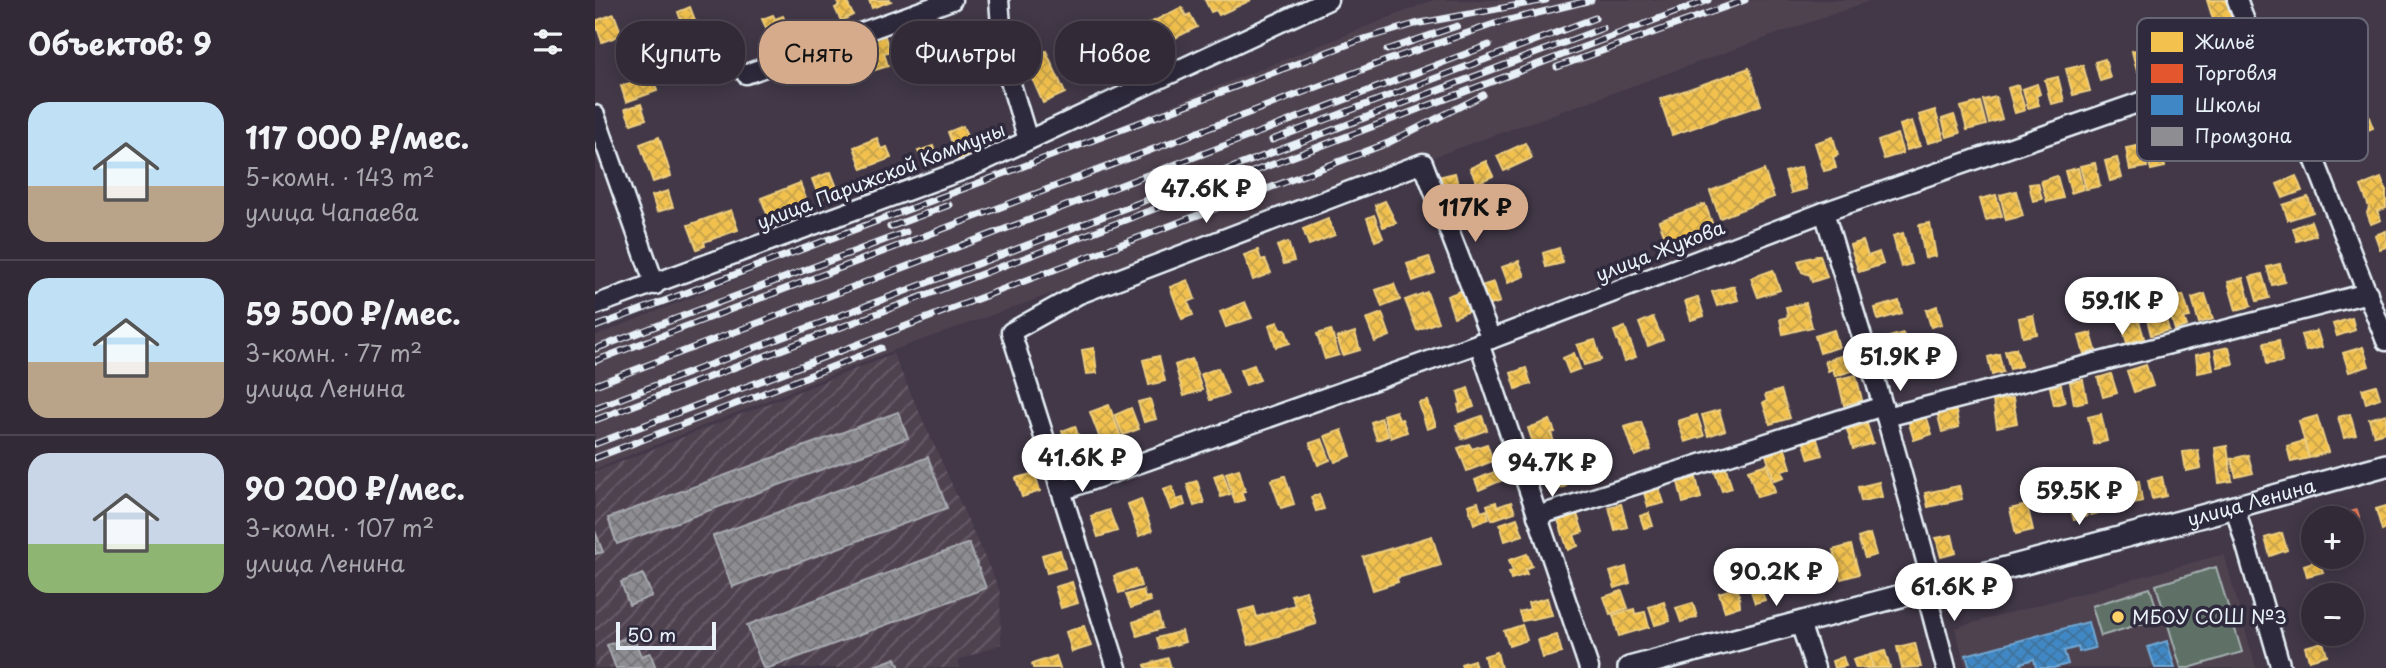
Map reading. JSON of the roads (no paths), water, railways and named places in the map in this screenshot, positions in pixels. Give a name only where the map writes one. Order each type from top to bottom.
[{"type":"main road","name":"улица Ленина","points":[[1629,668],[2386,465]]},
{"type":"street","points":[[746,74],[952,0]]},
{"type":"street","points":[[999,0],[1001,26],[997,37],[1028,140]]},
{"type":"street","name":"улица Парижской Коммуны","points":[[595,305],[969,168],[1328,0]]},
{"type":"street","points":[[2237,0],[2243,18]]},
{"type":"street","name":"улица Жукова","points":[[1061,491],[1485,341],[1824,212],[2137,103]]},
{"type":"street","points":[[595,115],[655,285]]},
{"type":"street","points":[[2315,161],[2386,341]]},
{"type":"street","points":[[1117,668],[1011,332],[1079,294],[1423,163],[1485,341],[1537,516],[1589,668]]},
{"type":"street","points":[[1824,212],[1885,411],[1929,587],[1946,668]]},
{"type":"street","points":[[1537,516],[1885,411],[2368,293]]},
{"type":"street","points":[[2235,507],[2281,668]]},
{"type":"street","points":[[1800,623],[1815,668]]},
{"type":"railway","points":[[595,327],[1357,41],[1415,24],[1546,0]]},
{"type":"railway","points":[[595,361],[1388,60],[1497,23],[1591,0]]},
{"type":"railway","points":[[595,420],[1708,0]]},
{"type":"railway","points":[[1557,67],[1745,0]]},
{"type":"railway","points":[[1272,140],[1595,18]]},
{"type":"railway","points":[[1387,50],[1457,26]]},
{"type":"railway","points":[[595,408],[1603,28]]},
{"type":"railway","points":[[595,385],[1489,45]]},
{"type":"railway","points":[[595,444],[1388,143],[1483,95]]},
{"type":"railway","points":[[890,227],[949,205]]},
{"type":"railway","points":[[595,349],[906,232]]},
{"type":"railway","points":[[595,458],[881,348]]},
{"type":"place","name":"МБОУ СОШ №3","points":[[2118,617]]}]
